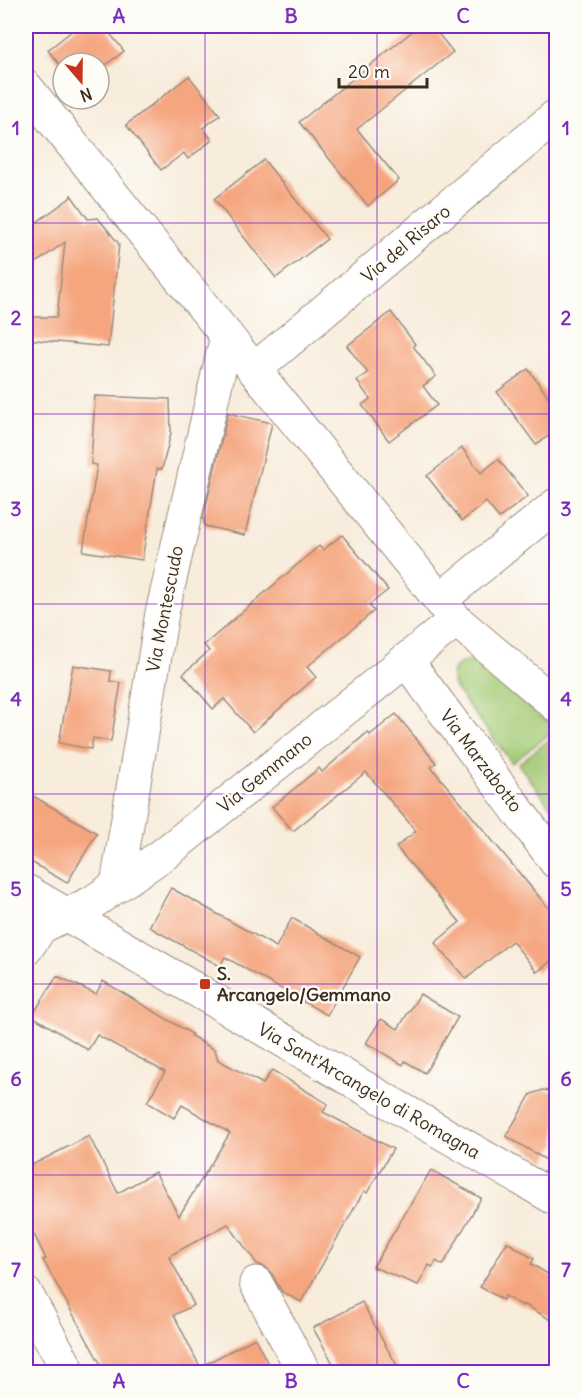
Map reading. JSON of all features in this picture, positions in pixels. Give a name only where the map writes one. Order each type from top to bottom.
[{"type":"street","points":[[26,87],[448,610],[556,705]]},
{"type":"street","name":"Via del Risaro","points":[[254,370],[556,116]]},
{"type":"street","name":"Via Montescudo","points":[[117,885],[162,613],[227,336]]},
{"type":"street","points":[[448,610],[556,505]]},
{"type":"street","name":"Via Gemmano","points":[[26,949],[41,927],[93,902],[164,854],[405,660],[448,610]]},
{"type":"street","name":"Via Marzabotto","points":[[405,660],[556,862]]},
{"type":"street","name":"Via Sant'Arcangelo di Romagna","points":[[26,891],[556,1199]]},
{"type":"street","points":[[256,1283],[304,1372]]},
{"type":"street","points":[[26,1294],[69,1372]]},
{"type":"green space","points":[[471,660],[479,663],[544,720],[556,726],[556,729],[512,763],[455,688],[452,677],[454,669]]},
{"type":"green space","points":[[556,735],[556,814],[518,764]]},
{"type":"building","points":[[78,26],[104,26],[124,51],[111,61],[111,51],[51,51],[51,54],[48,50]]},
{"type":"building","points":[[419,26],[432,26],[453,52],[357,129],[399,180],[368,206],[299,122]]},
{"type":"building","points":[[189,76],[220,115],[203,128],[212,140],[188,159],[184,153],[161,170],[126,125]]},
{"type":"building","points":[[264,160],[327,239],[276,278],[214,199]]},
{"type":"building","points":[[71,195],[88,219],[98,218],[119,244],[108,347],[26,339],[26,317],[57,317],[65,242],[36,263],[26,247],[26,230]]},
{"type":"building","points":[[391,312],[436,376],[423,386],[437,405],[389,441],[362,405],[370,399],[357,381],[368,373],[347,346]]},
{"type":"building","points":[[528,369],[556,407],[556,430],[536,445],[497,392]]},
{"type":"building","points":[[95,396],[170,399],[171,433],[162,469],[157,469],[142,560],[83,551],[97,465],[91,464]]},
{"type":"building","points":[[228,413],[272,423],[245,535],[205,526],[203,518]]},
{"type":"building","points":[[462,448],[481,473],[498,459],[528,496],[499,518],[486,502],[462,521],[427,476]]},
{"type":"building","points":[[342,535],[388,590],[369,605],[374,611],[307,667],[316,677],[253,732],[224,699],[213,709],[183,674],[209,651],[204,645],[319,546],[323,550]]},
{"type":"building","points":[[73,665],[111,671],[110,681],[121,683],[111,741],[93,738],[91,749],[59,743]]},
{"type":"building","points":[[396,714],[436,763],[431,767],[556,917],[556,957],[537,972],[512,941],[466,979],[435,943],[460,922],[396,847],[416,831],[366,772],[293,831],[272,807],[319,768],[322,772],[368,732],[370,735]]},
{"type":"building","points":[[26,792],[97,833],[67,883],[26,859]]},
{"type":"building","points":[[171,888],[276,947],[292,918],[360,957],[327,1015],[225,957],[220,966],[149,927]]},
{"type":"building","points":[[57,976],[96,994],[103,981],[192,1034],[191,1036],[215,1050],[218,1060],[263,1084],[272,1070],[328,1104],[323,1112],[393,1149],[367,1193],[364,1191],[301,1302],[282,1292],[272,1274],[265,1267],[257,1264],[228,1224],[169,1256],[194,1305],[174,1315],[200,1367],[255,1338],[267,1362],[261,1372],[105,1372],[43,1260],[46,1259],[26,1218],[26,1168],[89,1136],[118,1193],[155,1172],[179,1216],[230,1133],[182,1105],[174,1118],[147,1102],[165,1072],[97,1035],[88,1050],[32,1016]]},
{"type":"building","points":[[420,994],[458,1017],[425,1073],[405,1061],[403,1065],[366,1043],[381,1019],[398,1029]]},
{"type":"building","points":[[543,1090],[556,1092],[556,1143],[546,1160],[506,1136],[531,1094]]},
{"type":"building","points":[[431,1170],[481,1198],[443,1265],[436,1261],[433,1267],[429,1265],[418,1285],[373,1267]]},
{"type":"building","points":[[507,1242],[534,1259],[531,1264],[556,1279],[556,1323],[524,1304],[523,1306],[505,1296],[503,1300],[480,1287]]},
{"type":"building","points":[[362,1302],[401,1372],[338,1372],[313,1328]]},
{"type":"place","name":"S. Arcangelo/Gemmano","points":[[205,984]]}]
